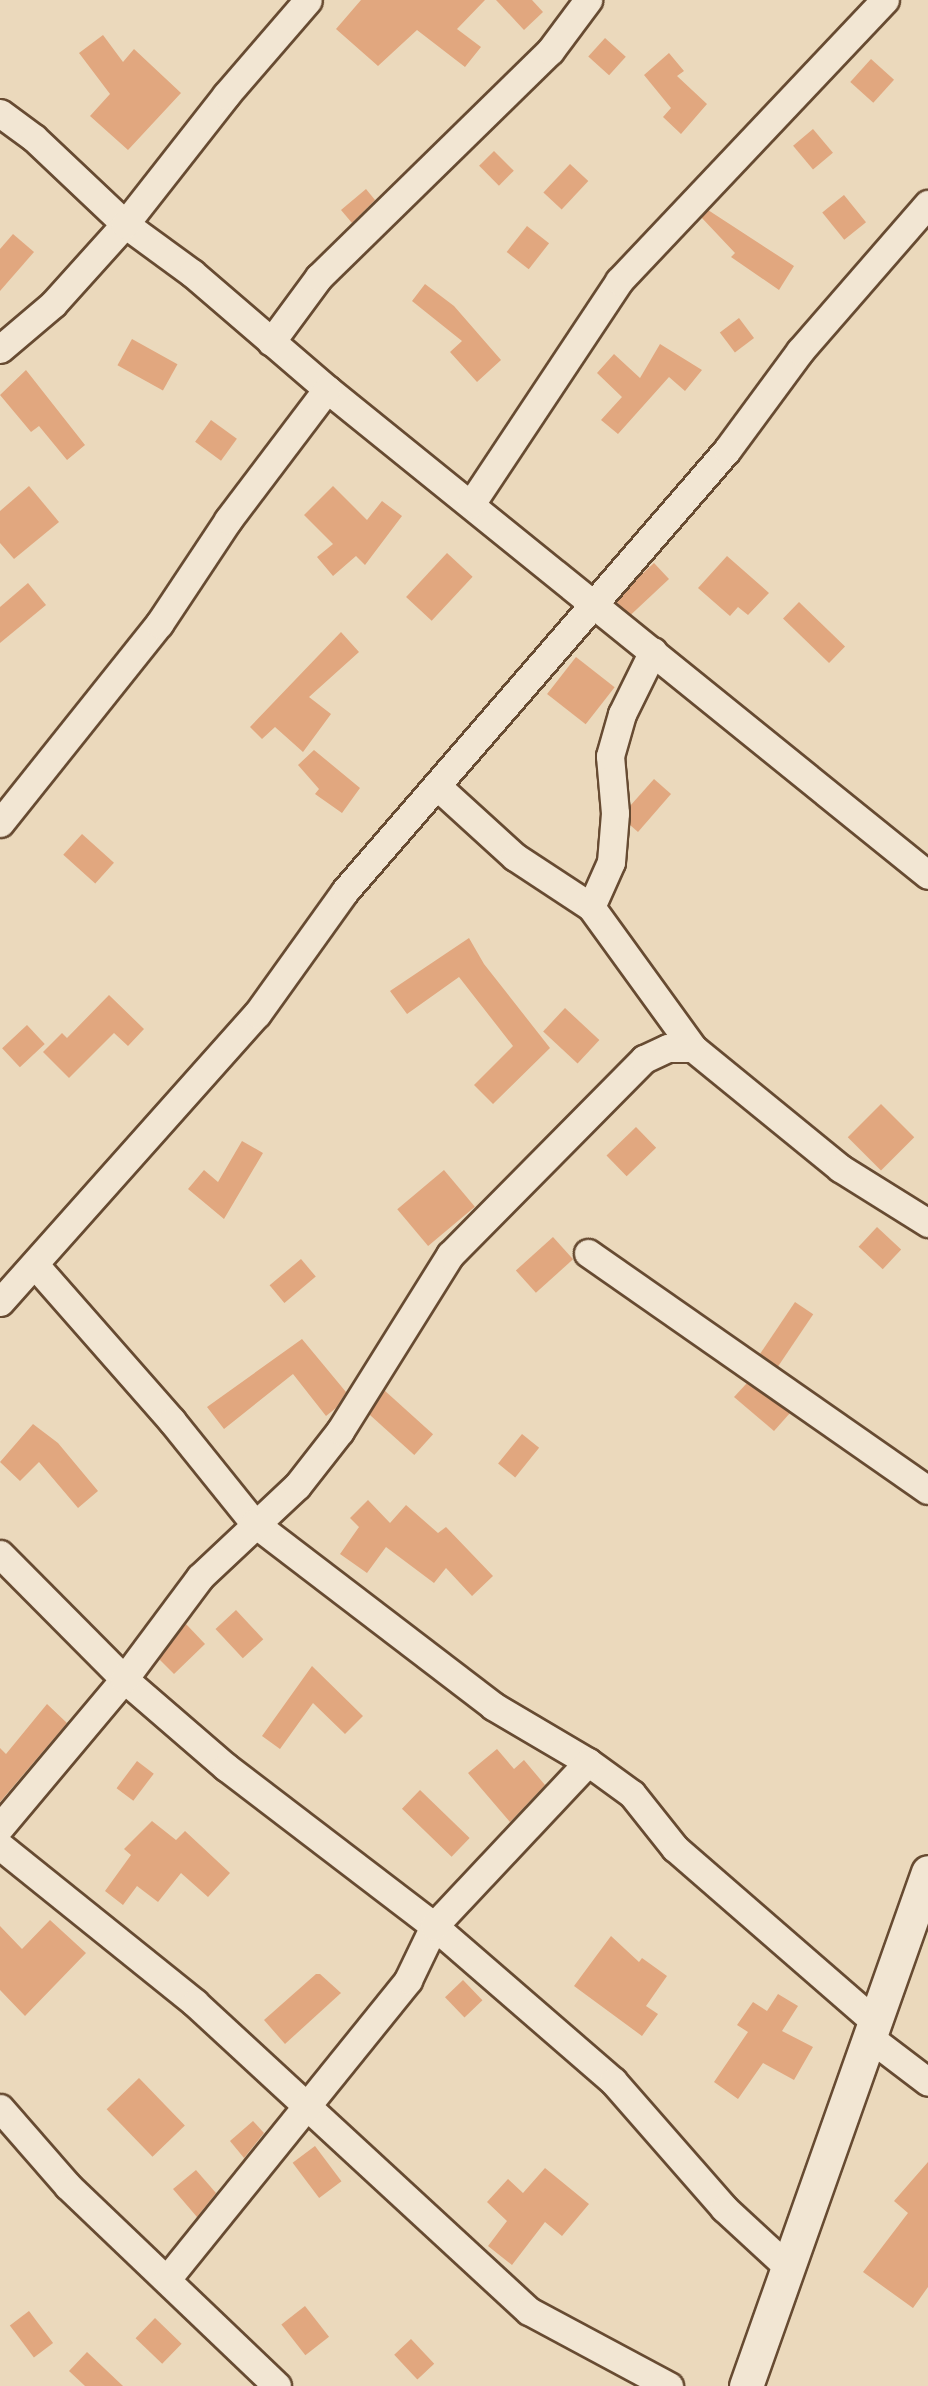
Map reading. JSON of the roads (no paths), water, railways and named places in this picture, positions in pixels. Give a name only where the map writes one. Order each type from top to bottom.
[{"type":"street","points":[[0,349],[53,304],[125,224],[226,95],[308,0]]},
{"type":"street","points":[[271,342],[319,278],[550,51],[588,0]]},
{"type":"street","points":[[471,504],[619,281],[885,0]]},
{"type":"street","points":[[0,113],[34,138],[125,224],[192,273],[327,389],[597,604],[928,875]]},
{"type":"street","points":[[0,1302],[257,1014],[345,891],[597,604],[727,450],[800,351],[928,204]]},
{"type":"street","points":[[0,823],[159,624],[228,520],[327,389]]},
{"type":"street","points":[[591,907],[611,862],[615,813],[610,756],[622,714],[653,651]]},
{"type":"street","points":[[437,786],[515,857],[591,907],[693,1048],[840,1168],[928,1223]]},
{"type":"street","points":[[0,1827],[123,1679],[200,1576],[254,1523],[297,1486],[340,1431],[450,1255],[644,1059],[668,1048],[693,1048]]},
{"type":"street","points":[[588,1253],[928,1490]]},
{"type":"street","points":[[35,1265],[172,1421],[254,1523],[493,1706],[588,1762],[632,1794],[675,1848],[928,2082]]},
{"type":"street","points":[[0,1554],[123,1679],[226,1767],[434,1926],[613,2081],[724,2208],[789,2268]]},
{"type":"street","points":[[167,2279],[310,2105],[408,1980],[434,1926],[588,1762]]},
{"type":"street","points":[[0,1846],[195,2003],[310,2105],[529,2311],[669,2386]]},
{"type":"street","points":[[746,2386],[928,1872]]},
{"type":"street","points":[[0,2108],[68,2186],[277,2386]]}]
